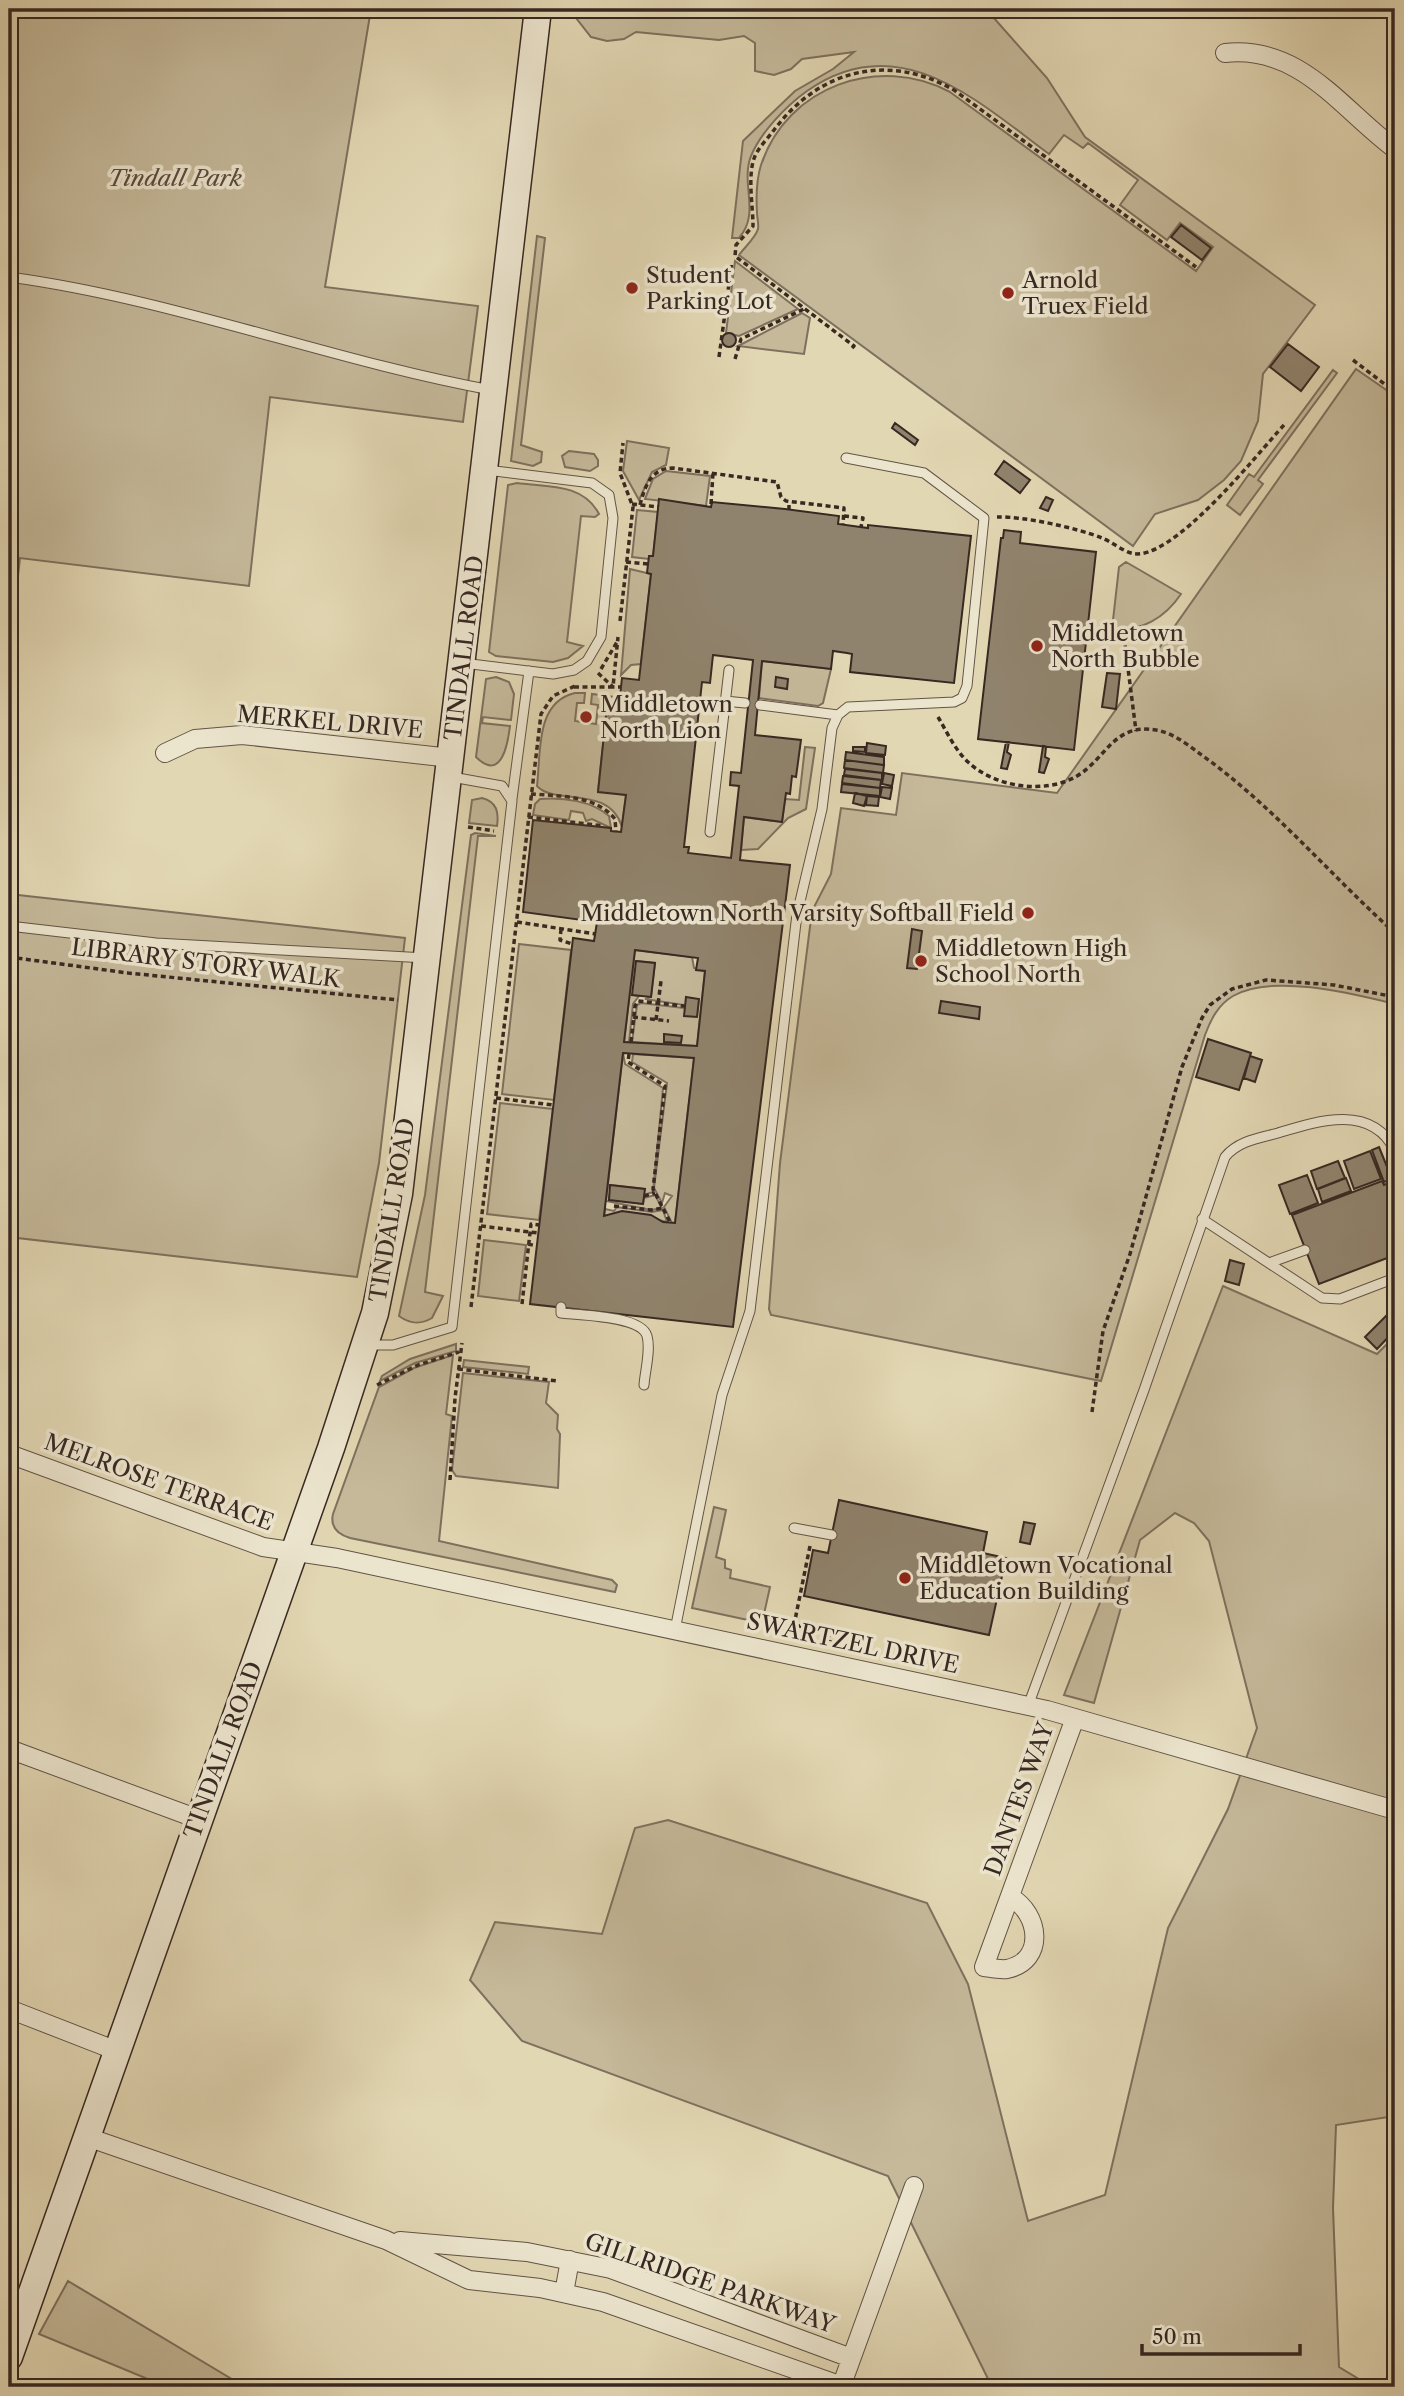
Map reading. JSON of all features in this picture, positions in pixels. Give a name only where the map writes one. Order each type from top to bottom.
[{"type":"street","name":"TINDALL ROAD","points":[[9,2357],[366,1345],[399,1194],[538,9]]},
{"type":"street","points":[[1225,52],[1240,51],[1280,58],[1297,66],[1315,78],[1395,149]]},
{"type":"street","name":"MERKEL DRIVE","points":[[165,753],[195,739],[242,735],[451,767]]},
{"type":"street","name":"MELROSE TERRACE","points":[[9,1454],[263,1547],[294,1552]]},
{"type":"street","name":"SWARTZEL DRIVE","points":[[294,1552],[1028,1706],[1395,1810]]},
{"type":"street","name":"DANTES WAY","points":[[1010,1897],[1075,1718]]},
{"type":"street","points":[[9,1749],[198,1819]]},
{"type":"street","points":[[9,2009],[117,2050]]},
{"type":"street","name":"GILLRIDGE PARKWAY","points":[[87,2137],[386,2240],[469,2280],[564,2293],[603,2302],[683,2328],[842,2387]]},
{"type":"street","points":[[842,2387],[914,2186]]},
{"type":"street","name":"GILLRIDGE PARKWAY","points":[[386,2240],[527,2252],[611,2269],[851,2358]]},
{"type":"street","points":[[564,2293],[570,2260]]},
{"type":"street","points":[[683,2328],[692,2298]]},
{"type":"lane","points":[[9,277],[110,294],[344,357],[494,391]]},
{"type":"lane","points":[[675,1630],[722,1395],[750,1311],[797,914],[822,809],[832,728],[838,715],[854,706],[954,702],[966,690],[984,518],[924,473],[846,458]]},
{"type":"lane","points":[[463,663],[529,671],[566,672],[587,661],[601,637],[612,502],[605,490],[592,483],[485,470]]},
{"type":"lane","points":[[710,832],[729,670]]},
{"type":"lane","points":[[366,1345],[393,1345],[452,1327],[529,671]]},
{"type":"lane","points":[[725,701],[746,703]]},
{"type":"lane","points":[[760,705],[838,715]]},
{"type":"lane","points":[[451,767],[502,786],[512,801]]},
{"type":"lane","points":[[9,926],[156,943],[427,958]]},
{"type":"lane","points":[[1028,1706],[1144,1390],[1225,1157],[1242,1143],[1339,1118],[1363,1122],[1380,1132],[1395,1151]]},
{"type":"lane","points":[[1202,1219],[1316,1295],[1328,1299],[1340,1299],[1395,1278]]},
{"type":"lane","points":[[1269,1264],[1305,1250]]},
{"type":"lane","points":[[561,1307],[561,1313],[633,1322],[644,1329],[648,1339],[644,1385]]},
{"type":"lane","points":[[794,1528],[832,1535]]},
{"type":"path","points":[[852,348],[854,346],[735,256],[736,245],[753,226],[752,168],[756,153],[786,114],[815,89],[840,78],[869,71],[896,70],[926,76],[954,90],[1196,267]]},
{"type":"path","points":[[719,356],[729,284]]},
{"type":"path","points":[[735,359],[741,339],[804,309]]},
{"type":"path","points":[[1353,360],[1395,392]]},
{"type":"path","points":[[984,518],[1004,517],[1080,531],[1132,553],[1147,554],[1172,542],[1284,425]]},
{"type":"path","points":[[612,687],[632,504],[620,472],[623,443]]},
{"type":"path","points":[[640,505],[648,481],[660,469],[713,473],[777,482],[781,497],[789,502],[844,508],[842,525]]},
{"type":"path","points":[[711,504],[713,473]]},
{"type":"path","points":[[789,502],[789,510]]},
{"type":"path","points":[[632,504],[659,507]]},
{"type":"path","points":[[844,516],[863,518],[861,527]]},
{"type":"path","points":[[626,562],[648,564]]},
{"type":"path","points":[[471,1309],[541,714],[553,696],[597,673],[614,651],[618,637]]},
{"type":"path","points":[[1124,637],[1136,731]]},
{"type":"path","points":[[597,673],[612,687]]},
{"type":"path","points":[[572,688],[621,687]]},
{"type":"path","points":[[930,703],[967,761],[996,779],[1032,786],[1059,784],[1076,777],[1105,746],[1117,738],[1136,731],[1156,730],[1168,733],[1231,776],[1395,933]]},
{"type":"path","points":[[531,794],[568,797],[597,805],[615,819],[616,832]]},
{"type":"path","points":[[528,817],[604,826]]},
{"type":"path","points":[[468,827],[497,831]]},
{"type":"path","points":[[517,922],[596,934]]},
{"type":"path","points":[[561,929],[560,940],[572,944]]},
{"type":"path","name":"LIBRARY STORY WALK","points":[[9,957],[128,974],[400,1000]]},
{"type":"path","points":[[1092,1412],[1103,1331],[1130,1254],[1182,1067],[1210,1005],[1231,989],[1266,980],[1334,985],[1395,998]]},
{"type":"path","points":[[656,1020],[661,981]]},
{"type":"path","points":[[631,1042],[635,1006],[641,999],[684,1006]]},
{"type":"path","points":[[633,1017],[669,1021]]},
{"type":"path","points":[[629,1054],[628,1062],[665,1086],[653,1189],[670,1222]]},
{"type":"path","points":[[496,1098],[553,1105]]},
{"type":"path","points":[[644,1196],[655,1193]]},
{"type":"path","points":[[614,1206],[651,1210],[663,1208]]},
{"type":"path","points":[[522,1304],[531,1224],[539,1225]]},
{"type":"path","points":[[481,1226],[538,1233]]},
{"type":"path","points":[[528,1244],[537,1246]]},
{"type":"path","points":[[450,1480],[462,1343]]},
{"type":"path","points":[[377,1385],[418,1364],[460,1352]]},
{"type":"path","points":[[458,1369],[558,1381]]},
{"type":"path","points":[[810,1546],[810,1557],[794,1625],[832,1632],[830,1641]]},
{"type":"green space","name":"Tindall Park","points":[[9,9],[371,9],[325,287],[478,306],[463,422],[270,397],[249,586],[20,558],[9,657]]},
{"type":"green space","points":[[569,9],[986,9],[1047,78],[1085,137],[1315,305],[1263,374],[1258,421],[1241,461],[1224,480],[1198,500],[1155,514],[1133,546],[739,255],[758,229],[757,189],[761,165],[774,138],[792,115],[814,97],[839,85],[866,78],[894,76],[923,81],[950,92],[1196,271],[1213,247],[1180,223],[1167,240],[1120,205],[1138,180],[1088,143],[1083,148],[1064,135],[1049,154],[965,94],[936,78],[905,68],[874,66],[841,73],[799,97],[761,138],[748,167],[749,219],[739,238],[732,238],[743,141],[795,91],[833,69],[854,52],[802,59],[791,69],[774,75],[755,71],[755,43],[744,36],[719,40],[636,32],[624,39],[607,41],[591,37]]},
{"type":"green space","points":[[537,236],[545,238],[521,445],[542,452],[541,462],[533,466],[511,461]]},
{"type":"green space","points":[[735,261],[798,309],[739,336],[726,333]]},
{"type":"green space","points":[[802,313],[810,318],[804,354],[738,346]]},
{"type":"green space","points":[[1356,369],[1395,396],[1395,1004],[1313,988],[1269,986],[1249,989],[1233,996],[1219,1008],[1205,1035],[1101,1381],[771,1315],[769,1309],[780,1163],[812,911],[831,874],[841,808],[896,815],[902,773],[1057,793]]},
{"type":"green space","points":[[1333,370],[1337,373],[1258,480],[1263,484],[1240,515],[1227,505],[1249,474],[1254,477]]},
{"type":"green space","points":[[627,441],[669,448],[666,465],[652,472],[639,500],[623,471]]},
{"type":"green space","points":[[569,451],[594,454],[598,466],[590,471],[565,467],[562,456]]},
{"type":"green space","points":[[666,471],[710,476],[706,506],[645,499],[653,479]]},
{"type":"green space","points":[[517,483],[552,486],[574,492],[592,504],[599,514],[595,517],[581,516],[567,642],[583,646],[568,658],[553,662],[496,656],[489,652],[508,485]]},
{"type":"green space","points":[[637,510],[658,512],[653,556],[649,559],[632,557]]},
{"type":"green space","points":[[1126,562],[1181,594],[1168,610],[1151,622],[1133,628],[1112,629],[1119,567]]},
{"type":"green space","points":[[630,569],[651,574],[641,664],[631,665],[621,675]]},
{"type":"green space","points":[[762,661],[831,669],[823,703],[818,706],[759,698]]},
{"type":"green space","points":[[496,677],[509,682],[514,694],[511,720],[483,717],[482,723],[510,726],[502,757],[498,763],[492,765],[485,764],[476,757],[486,679]]},
{"type":"green space","points":[[575,693],[585,693],[584,703],[577,703],[575,721],[596,724],[598,705],[591,704],[592,694],[637,700],[636,709],[607,707],[598,791],[626,795],[622,827],[606,805],[594,800],[545,792],[537,786],[540,744],[546,718],[562,698]]},
{"type":"green space","points":[[805,747],[815,748],[806,809],[788,818],[758,849],[741,850],[744,817],[782,822],[785,799],[799,800]]},
{"type":"green space","points":[[482,798],[496,808],[497,826],[469,823],[472,800]]},
{"type":"green space","points":[[540,799],[567,800],[594,807],[609,816],[611,828],[592,819],[586,821],[583,813],[571,811],[569,820],[533,815],[535,804]]},
{"type":"green space","points":[[475,833],[496,836],[478,836],[425,1292],[443,1296],[432,1318],[415,1323],[399,1316],[425,1195],[471,835]]},
{"type":"green space","points":[[9,894],[405,938],[379,1163],[357,1277],[9,1237]]},
{"type":"green space","points":[[519,944],[571,950],[554,1100],[502,1094]]},
{"type":"green space","points":[[635,950],[692,957],[694,968],[705,971],[697,1046],[632,1042],[637,1005],[641,1003],[683,1008],[684,1005],[645,999],[651,997],[655,963],[637,961],[633,995],[639,996],[633,1004],[629,1042],[624,1042]]},
{"type":"green space","points":[[623,1053],[625,1064],[663,1088],[653,1192],[644,1195],[644,1189],[611,1185],[609,1199],[643,1204],[644,1198],[655,1195],[662,1208],[651,1210],[606,1201]]},
{"type":"green space","points":[[633,1054],[694,1058],[675,1223],[672,1223],[664,1207],[672,1196],[665,1193],[662,1203],[654,1188],[667,1083],[632,1062]]},
{"type":"green space","points":[[500,1103],[553,1109],[539,1220],[487,1214]]},
{"type":"green space","points":[[617,1207],[652,1212],[663,1210],[667,1222],[630,1213],[604,1216],[605,1209],[614,1211]]},
{"type":"green space","points":[[484,1240],[526,1245],[519,1301],[478,1296]]},
{"type":"green space","points":[[1223,1286],[1377,1354],[1395,1336],[1395,2116],[1336,2125],[1333,2208],[1339,2367],[1372,2387],[992,2387],[888,2176],[522,2041],[470,1980],[495,1922],[602,1934],[635,1828],[668,1820],[927,1903],[968,1984],[1028,2221],[1105,2195],[1168,1928],[1228,1809],[1257,1728],[1209,1541],[1194,1523],[1175,1513],[1140,1540],[1094,1703],[1064,1695]]},
{"type":"green space","points":[[456,1344],[456,1351],[415,1363],[380,1381],[382,1376],[410,1359]]},
{"type":"green space","points":[[453,1355],[446,1414],[452,1416],[439,1541],[612,1580],[617,1585],[615,1592],[350,1538],[336,1529],[333,1514],[379,1387],[414,1368]]},
{"type":"green space","points":[[464,1360],[529,1367],[528,1374],[463,1367]]},
{"type":"green space","points":[[463,1373],[549,1382],[546,1403],[558,1415],[557,1429],[560,1434],[558,1488],[456,1476],[452,1470]]},
{"type":"green space","points":[[714,1507],[726,1510],[716,1557],[725,1560],[725,1568],[731,1570],[730,1578],[770,1587],[762,1623],[692,1608]]},
{"type":"green space","points":[[68,2281],[245,2387],[167,2387],[39,2334]]},
{"type":"building","points":[[1181,225],[1211,248],[1202,260],[1171,237]]},
{"type":"building","points":[[728,266],[732,266],[730,281],[726,281]]},
{"type":"building","points":[[726,333],[732,333],[736,340],[732,347],[726,347],[722,343],[722,337]]},
{"type":"building","points":[[1288,344],[1319,367],[1301,391],[1270,367]]},
{"type":"building","points":[[895,423],[918,440],[915,445],[892,428]]},
{"type":"building","points":[[1004,461],[1030,480],[1020,493],[995,474]]},
{"type":"building","points":[[1046,497],[1053,500],[1048,511],[1040,508]]},
{"type":"building","points":[[659,499],[711,507],[712,502],[785,509],[839,516],[838,524],[971,536],[954,683],[850,672],[852,654],[833,651],[831,669],[762,661],[755,735],[801,740],[796,777],[792,776],[790,794],[786,793],[782,822],[744,817],[740,860],[790,865],[733,1327],[530,1304],[573,938],[594,941],[597,922],[523,912],[533,820],[611,828],[611,831],[621,832],[626,795],[598,792],[607,706],[636,709],[637,700],[620,698],[622,678],[639,680],[651,574],[647,573],[649,556],[653,556]],"holes":[[[713,655],[753,660],[741,773],[731,772],[730,785],[739,786],[731,858],[688,853],[689,847],[684,847],[702,682],[710,683]],[[635,950],[698,958],[696,970],[705,971],[697,1046],[624,1042]],[[623,1053],[694,1058],[675,1223],[663,1222],[651,1215],[622,1211],[604,1216]]]},
{"type":"building","name":"Middletown North Bubble","points":[[1004,530],[1021,532],[1020,543],[1096,552],[1074,750],[978,739]]},
{"type":"building","points":[[1107,673],[1120,674],[1116,709],[1102,707]]},
{"type":"building","points":[[776,677],[788,679],[787,689],[775,687]]},
{"type":"building","points":[[1006,742],[1009,742],[1007,752],[1011,755],[1007,769],[1001,768]]},
{"type":"building","points":[[867,743],[886,746],[885,755],[866,753]]},
{"type":"building","points":[[1043,746],[1046,747],[1045,757],[1049,759],[1044,773],[1039,772]]},
{"type":"building","points":[[853,747],[865,747],[865,752],[853,751]]},
{"type":"building","points":[[846,752],[884,757],[884,765],[845,760]]},
{"type":"building","points":[[845,760],[884,765],[883,773],[844,768]]},
{"type":"building","points":[[845,769],[882,773],[882,780],[844,775]]},
{"type":"building","points":[[884,773],[894,775],[892,786],[882,784]]},
{"type":"building","points":[[843,776],[881,780],[880,788],[842,783]]},
{"type":"building","points":[[842,784],[880,788],[880,796],[841,792]]},
{"type":"building","points":[[882,787],[892,788],[890,799],[880,797]]},
{"type":"building","points":[[855,793],[867,796],[864,806],[853,803]]},
{"type":"building","points":[[867,796],[879,797],[878,806],[866,805]]},
{"type":"building","points":[[912,929],[922,931],[917,969],[907,968]]},
{"type":"building","points":[[636,961],[655,963],[651,997],[632,995]]},
{"type":"building","points":[[686,997],[699,999],[697,1017],[684,1016]]},
{"type":"building","points":[[941,1001],[980,1007],[979,1019],[939,1013]]},
{"type":"building","points":[[664,1034],[682,1036],[681,1043],[664,1042]]},
{"type":"building","points":[[1208,1039],[1251,1053],[1239,1090],[1196,1077]]},
{"type":"building","points":[[1250,1056],[1262,1060],[1255,1082],[1244,1078]]},
{"type":"building","points":[[1379,1147],[1392,1179],[1384,1182],[1372,1150]]},
{"type":"building","points":[[1370,1151],[1381,1179],[1354,1189],[1344,1161]]},
{"type":"building","points":[[1338,1161],[1345,1178],[1317,1189],[1311,1171]]},
{"type":"building","points":[[1307,1175],[1318,1203],[1290,1214],[1279,1185]]},
{"type":"building","points":[[1346,1178],[1351,1191],[1322,1202],[1318,1189]]},
{"type":"building","points":[[1382,1181],[1384,1185],[1393,1181],[1395,1188],[1395,1202],[1391,1204],[1395,1213],[1395,1255],[1319,1284],[1292,1215]]},
{"type":"building","points":[[610,1185],[645,1189],[643,1204],[609,1200]]},
{"type":"building","points":[[1230,1260],[1244,1264],[1239,1285],[1225,1281]]},
{"type":"building","points":[[1390,1312],[1395,1317],[1395,1330],[1377,1349],[1365,1337]]},
{"type":"building","name":"Middletown Vocational Education Building","points":[[839,1500],[987,1532],[983,1553],[1006,1558],[989,1635],[804,1596],[813,1550],[828,1553]]},
{"type":"building","points":[[1024,1522],[1035,1524],[1030,1544],[1020,1542]]},
{"type":"place","name":"Student Parking Lot","points":[[632,288]]},
{"type":"place","name":"Arnold Truex Field","points":[[1008,293]]},
{"type":"place","name":"Middletown North Bubble","points":[[1037,646]]},
{"type":"place","name":"Middletown North Lion","points":[[586,717]]},
{"type":"place","name":"Middletown North Varsity Softball Field","points":[[1028,913]]},
{"type":"place","name":"Middletown High School North","points":[[921,961]]},
{"type":"place","name":"Middletown Vocational Education Building","points":[[905,1578]]}]
